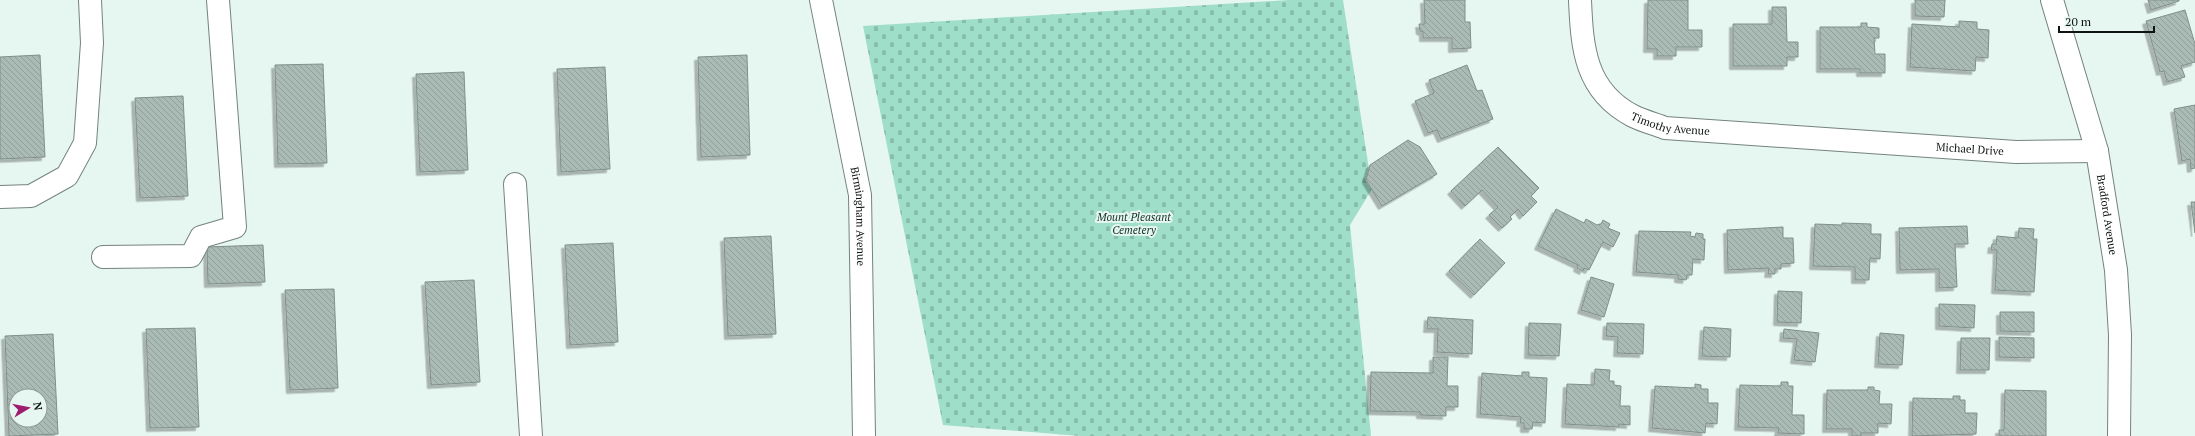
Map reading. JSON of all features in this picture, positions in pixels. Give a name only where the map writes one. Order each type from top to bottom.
[{"type":"street","points":[[0,197],[31,196],[67,176],[85,143],[92,43],[90,0]]},
{"type":"street","points":[[103,257],[191,256],[201,236],[235,227],[218,0]]},
{"type":"street","name":"Birmingham Avenue","points":[[821,0],[860,195],[864,436]]},
{"type":"street","name":"Timothy Avenue","points":[[1580,0],[1581,34],[1585,60],[1596,81],[1610,100],[1634,116],[1666,128],[1843,140]]},
{"type":"street","name":"Bradford Avenue","points":[[2052,0],[2097,151],[2116,270],[2120,335],[2119,436]]},
{"type":"street","name":"Michael Drive","points":[[1843,140],[2016,152],[2097,151]]},
{"type":"street","points":[[515,184],[531,436]]},
{"type":"green space","name":"Mount Pleasant Cemetery","points":[[1289,0],[1343,0],[1372,189],[1350,225],[1371,436],[1080,436],[943,425],[863,26]]},
{"type":"building","points":[[1424,0],[1465,0],[1465,22],[1470,22],[1471,48],[1452,49],[1452,38],[1423,38],[1423,32],[1420,31],[1419,24],[1425,24]]},
{"type":"building","points":[[1648,0],[1688,0],[1688,30],[1702,30],[1702,47],[1676,47],[1676,56],[1657,56],[1657,49],[1647,49]]},
{"type":"building","points":[[1915,0],[1945,0],[1944,17],[1915,16]]},
{"type":"building","points":[[2148,0],[2179,0],[2179,1],[2151,10]]},
{"type":"building","points":[[1772,7],[1786,7],[1787,42],[1798,42],[1798,57],[1787,57],[1787,66],[1733,66],[1733,24],[1772,24]]},
{"type":"building","points":[[2185,10],[2195,44],[2195,62],[2181,66],[2185,77],[2167,82],[2164,71],[2160,72],[2146,21]]},
{"type":"building","points":[[1959,21],[1977,22],[1977,29],[1989,30],[1988,58],[1976,57],[1975,71],[1910,67],[1912,24],[1959,27]]},
{"type":"building","points":[[1861,23],[1867,23],[1867,27],[1879,28],[1879,38],[1874,38],[1875,54],[1885,54],[1885,73],[1860,73],[1860,69],[1820,69],[1820,27],[1861,27]]},
{"type":"building","points":[[40,55],[45,157],[0,159],[0,57]]},
{"type":"building","points":[[747,55],[750,155],[701,157],[698,57]]},
{"type":"building","points":[[323,64],[327,163],[278,164],[275,65]]},
{"type":"building","points":[[1467,65],[1477,91],[1482,90],[1493,119],[1441,139],[1437,130],[1428,133],[1415,101],[1434,93],[1429,80]]},
{"type":"building","points":[[605,67],[610,169],[561,172],[557,69]]},
{"type":"building","points":[[464,72],[468,170],[420,172],[416,74]]},
{"type":"building","points":[[183,96],[188,196],[140,198],[135,98]]},
{"type":"building","points":[[2195,105],[2195,168],[2191,169],[2190,159],[2182,161],[2174,109]]},
{"type":"building","points":[[1408,140],[1420,147],[1437,174],[1382,206],[1366,180],[1370,165]]},
{"type":"building","points":[[1498,147],[1539,188],[1531,196],[1537,202],[1523,216],[1518,209],[1510,217],[1512,219],[1502,228],[1489,215],[1498,207],[1482,190],[1465,206],[1451,191]]},
{"type":"building","points":[[2191,202],[2195,202],[2195,233]]},
{"type":"building","points":[[1556,209],[1584,223],[1586,219],[1597,225],[1601,224],[1603,220],[1610,224],[1608,228],[1620,233],[1613,247],[1603,242],[1589,270],[1584,268],[1583,271],[1577,268],[1578,265],[1538,246]]},
{"type":"building","points":[[1842,223],[1871,224],[1871,234],[1881,234],[1880,259],[1870,258],[1869,280],[1855,280],[1855,267],[1813,266],[1815,224],[1842,225]]},
{"type":"building","points":[[1967,226],[1968,244],[1955,244],[1957,287],[1939,288],[1939,269],[1900,270],[1899,228]]},
{"type":"building","points":[[1783,227],[1783,238],[1793,238],[1794,263],[1781,264],[1781,269],[1775,269],[1775,274],[1768,274],[1769,268],[1728,270],[1727,230]]},
{"type":"building","points":[[2019,228],[2034,229],[2033,239],[2037,239],[2034,292],[1995,290],[1997,250],[1991,250],[1992,244],[1996,244],[1997,236],[2018,238]]},
{"type":"building","points":[[1639,231],[1691,232],[1690,236],[1695,237],[1696,233],[1703,234],[1703,239],[1705,239],[1704,260],[1693,259],[1692,275],[1687,275],[1686,280],[1678,279],[1678,275],[1636,272]]},
{"type":"building","points":[[771,236],[776,334],[728,336],[724,238]]},
{"type":"building","points":[[1480,239],[1505,263],[1474,295],[1449,271]]},
{"type":"building","points":[[613,243],[618,342],[570,345],[565,245]]},
{"type":"building","points":[[263,245],[265,282],[208,284],[207,247]]},
{"type":"building","points":[[1591,277],[1614,284],[1604,317],[1581,310]]},
{"type":"building","points":[[474,280],[480,382],[431,385],[425,282]]},
{"type":"building","points":[[334,289],[338,388],[290,390],[285,290]]},
{"type":"building","points":[[1778,291],[1802,292],[1801,323],[1777,322]]},
{"type":"building","points":[[1939,304],[1975,305],[1974,328],[1939,326]]},
{"type":"building","points":[[2000,312],[2034,312],[2034,332],[2000,331]]},
{"type":"building","points":[[1428,317],[1473,320],[1472,354],[1437,352],[1438,329],[1427,329]]},
{"type":"building","points":[[1529,323],[1561,324],[1559,356],[1528,355]]},
{"type":"building","points":[[1607,323],[1644,324],[1643,354],[1617,353],[1618,337],[1606,336]]},
{"type":"building","points":[[1704,327],[1731,329],[1730,357],[1702,356]]},
{"type":"building","points":[[195,328],[199,427],[150,428],[146,329]]},
{"type":"building","points":[[1784,329],[1819,333],[1815,362],[1794,360],[1797,339],[1783,338]]},
{"type":"building","points":[[1880,333],[1904,335],[1902,365],[1878,364]]},
{"type":"building","points":[[53,334],[58,434],[9,436],[9,428],[48,428],[48,388],[8,388],[8,411],[5,336]]},
{"type":"building","points":[[1999,337],[2034,338],[2034,358],[1999,357]]},
{"type":"building","points":[[1961,338],[1990,338],[1989,370],[1960,370]]},
{"type":"building","points":[[1433,357],[1448,357],[1447,386],[1458,386],[1458,407],[1446,407],[1446,416],[1420,415],[1420,412],[1370,411],[1371,372],[1433,373]]},
{"type":"building","points":[[1595,369],[1610,370],[1609,381],[1614,381],[1614,385],[1621,386],[1620,406],[1630,406],[1630,425],[1619,424],[1619,427],[1565,424],[1567,384],[1594,385]]},
{"type":"building","points":[[1522,372],[1529,372],[1529,377],[1547,378],[1545,423],[1533,422],[1532,429],[1524,429],[1524,423],[1520,423],[1521,417],[1480,414],[1482,373],[1522,376]]},
{"type":"building","points":[[1781,382],[1788,382],[1788,386],[1793,386],[1792,415],[1804,415],[1804,434],[1778,433],[1779,428],[1738,427],[1740,385],[1781,386]]},
{"type":"building","points":[[1695,384],[1701,385],[1701,389],[1708,389],[1708,403],[1718,403],[1717,424],[1706,423],[1705,433],[1652,428],[1655,386],[1695,388]]},
{"type":"building","points":[[1868,387],[1874,387],[1874,390],[1880,391],[1879,404],[1892,404],[1891,424],[1878,423],[1878,433],[1861,433],[1861,436],[1852,436],[1852,429],[1826,429],[1827,390],[1868,390]]},
{"type":"building","points":[[2005,390],[2046,391],[2046,436],[1999,436],[1999,430],[2004,430]]},
{"type":"building","points":[[1953,396],[1960,396],[1960,400],[1965,400],[1965,413],[1977,413],[1976,434],[1912,436],[1913,398],[1953,399]]}]
